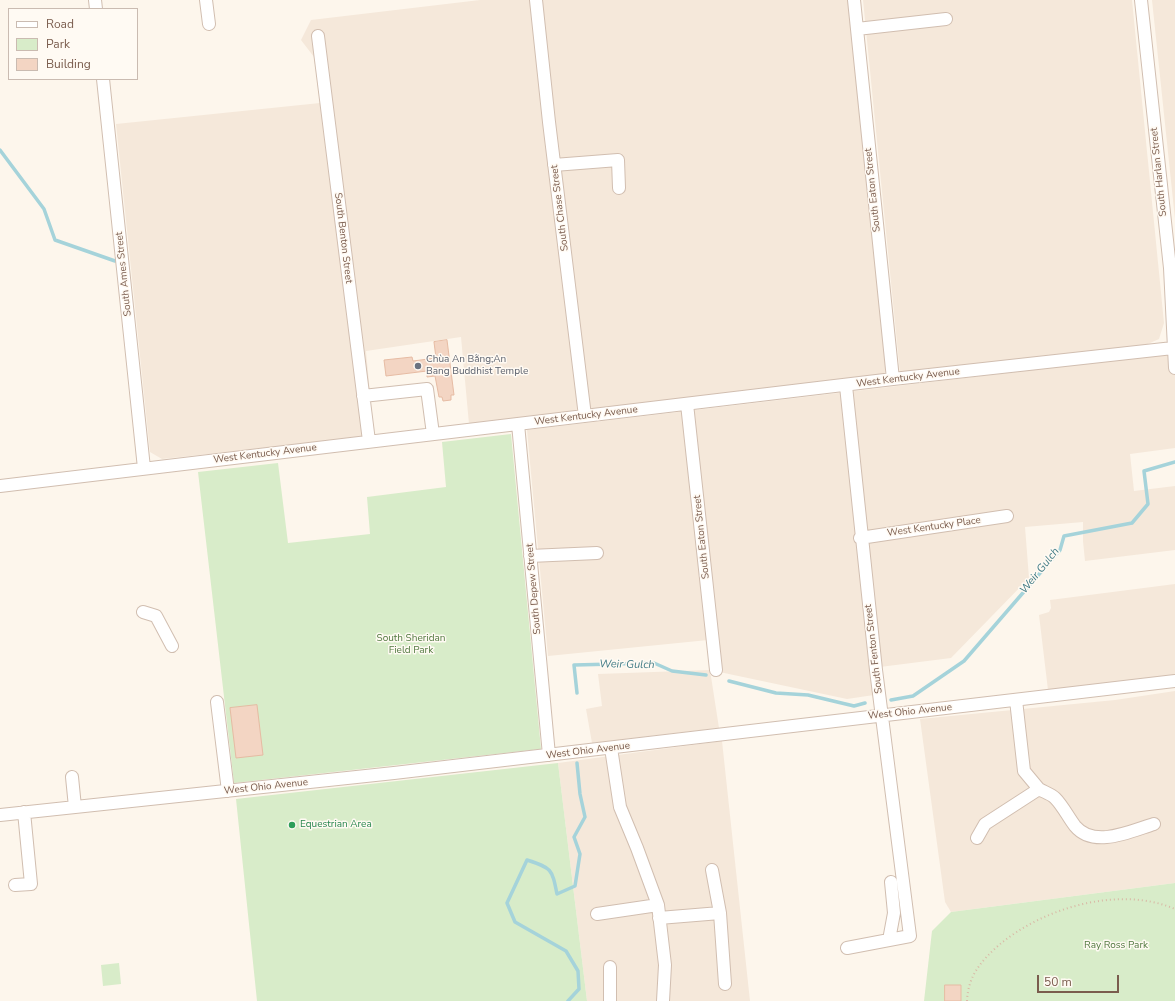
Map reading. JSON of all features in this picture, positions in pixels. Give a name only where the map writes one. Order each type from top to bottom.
[{"type":"street","points":[[206,0],[209,24]]},
{"type":"street","name":"South Chase Street","points":[[536,0],[554,165],[585,416]]},
{"type":"street","name":"South Eaton Street","points":[[854,0],[893,379]]},
{"type":"street","name":"South Harlan Street","points":[[1141,0],[1172,267],[1173,348],[1175,368]]},
{"type":"street","points":[[857,29],[946,19]]},
{"type":"street","name":"South Benton Street","points":[[318,36],[369,441]]},
{"type":"street","name":"South Ames Street","points":[[103,80],[144,468]]},
{"type":"street","points":[[554,165],[618,160],[619,188]]},
{"type":"street","name":"West Kentucky Avenue","points":[[0,486],[369,441],[846,386],[893,379],[1173,348]]},
{"type":"street","name":"South Fenton Street","points":[[846,386],[860,538],[882,715],[891,882],[910,936],[889,940]]},
{"type":"street","points":[[363,396],[427,389],[433,434]]},
{"type":"street","name":"South Eaton Street","points":[[687,404],[716,670]]},
{"type":"street","name":"South Depew Street","points":[[518,424],[549,755]]},
{"type":"street","name":"West Kentucky Place","points":[[860,538],[1007,516]]},
{"type":"street","points":[[530,556],[597,553]]},
{"type":"street","points":[[143,612],[156,616],[172,646]]},
{"type":"street","name":"West Ohio Avenue","points":[[0,815],[549,755],[1175,681]]},
{"type":"street","points":[[1016,700],[1024,771],[1039,788],[1055,798],[1076,828],[1087,836],[1104,837],[1154,824]]},
{"type":"street","points":[[217,702],[228,791]]},
{"type":"street","points":[[610,748],[620,807],[658,905],[665,965],[663,1001]]},
{"type":"street","points":[[72,777],[75,807]]},
{"type":"street","points":[[977,838],[985,824],[1039,788]]},
{"type":"street","points":[[15,885],[31,884],[24,812]]},
{"type":"street","points":[[712,870],[720,912],[725,984]]},
{"type":"street","points":[[847,948],[889,940],[894,913],[891,882]]},
{"type":"street","points":[[597,914],[658,905]]},
{"type":"street","points":[[659,918],[720,912]]},
{"type":"street","points":[[610,967],[610,1001]]},
{"type":"path","points":[[967,1001],[971,979],[983,959],[1018,931],[1048,916],[1084,904],[1106,900],[1146,901],[1163,904],[1175,909]]},
{"type":"shaded area","points":[[480,0],[849,0],[889,365],[883,376],[469,424],[461,337],[366,351],[374,436],[162,459],[150,452],[116,124],[320,103],[314,57],[301,40],[311,20]]},
{"type":"shaded area","points":[[863,0],[1132,0],[1164,323],[1159,339],[1141,347],[900,373]]},
{"type":"shaded area","points":[[1152,0],[1175,0],[1175,219]]},
{"type":"shaded area","points":[[1175,353],[1175,448],[1130,454],[1134,491],[1175,486],[1175,550],[1085,561],[1083,522],[1025,527],[1029,578],[951,658],[872,668],[874,695],[847,699],[710,670],[708,640],[548,656],[527,430]]},
{"type":"shaded area","points":[[1175,584],[1175,675],[1048,690],[1039,615],[1049,612],[1051,608],[1050,600]]},
{"type":"shaded area","points":[[710,670],[719,728],[592,743],[586,709],[602,706],[598,674]]},
{"type":"shaded area","points":[[1175,691],[1175,883],[951,912],[945,902],[920,719],[1115,700]]},
{"type":"shaded area","points":[[722,741],[750,1001],[587,1001],[558,763]]},
{"type":"green space","name":"South Sheridan Field Park","points":[[511,434],[541,749],[234,783],[198,472],[278,463],[288,543],[370,534],[367,497],[446,487],[442,442]]},
{"type":"green space","points":[[558,763],[587,1001],[257,1001],[236,799]]},
{"type":"green space","name":"Ray Ross Park","points":[[1175,883],[1175,1001],[924,1001],[932,931],[951,912]]},
{"type":"green space","points":[[119,963],[121,984],[103,986],[101,965]]},
{"type":"building","name":"Chùa An Bằng;An Bang Buddhist Temple","points":[[447,340],[454,395],[451,395],[451,400],[443,401],[442,397],[439,397],[435,376],[427,377],[427,371],[386,376],[384,360],[412,357],[413,361],[436,358],[434,342]]},
{"type":"building","points":[[257,705],[263,755],[236,758],[230,708]]},
{"type":"building","points":[[945,985],[961,985],[961,1001],[945,1001]]},
{"type":"waterway","points":[[0,150],[44,209],[55,240],[115,261]]},
{"type":"waterway","name":"Weir Gulch","points":[[891,700],[913,696],[964,661],[1060,550],[1064,536],[1132,523],[1148,504],[1144,471],[1175,462]]},
{"type":"waterway","name":"Weir Gulch","points":[[577,693],[574,665],[654,663],[672,671],[706,675]]},
{"type":"waterway","name":"Weir Gulch","points":[[729,681],[776,693],[808,695],[854,706],[865,703]]},
{"type":"waterway","name":"Weir Gulch","points":[[568,1001],[579,989],[578,971],[566,951],[515,922],[507,903],[527,860],[542,865],[550,871],[554,879],[557,894],[575,886],[580,854],[574,837],[585,817],[580,794],[577,763]]},
{"type":"place","name":"Chùa An Bằng;An Bang Buddhist Temple","points":[[418,366]]},
{"type":"place","name":"Equestrian Area","points":[[292,825]]}]
